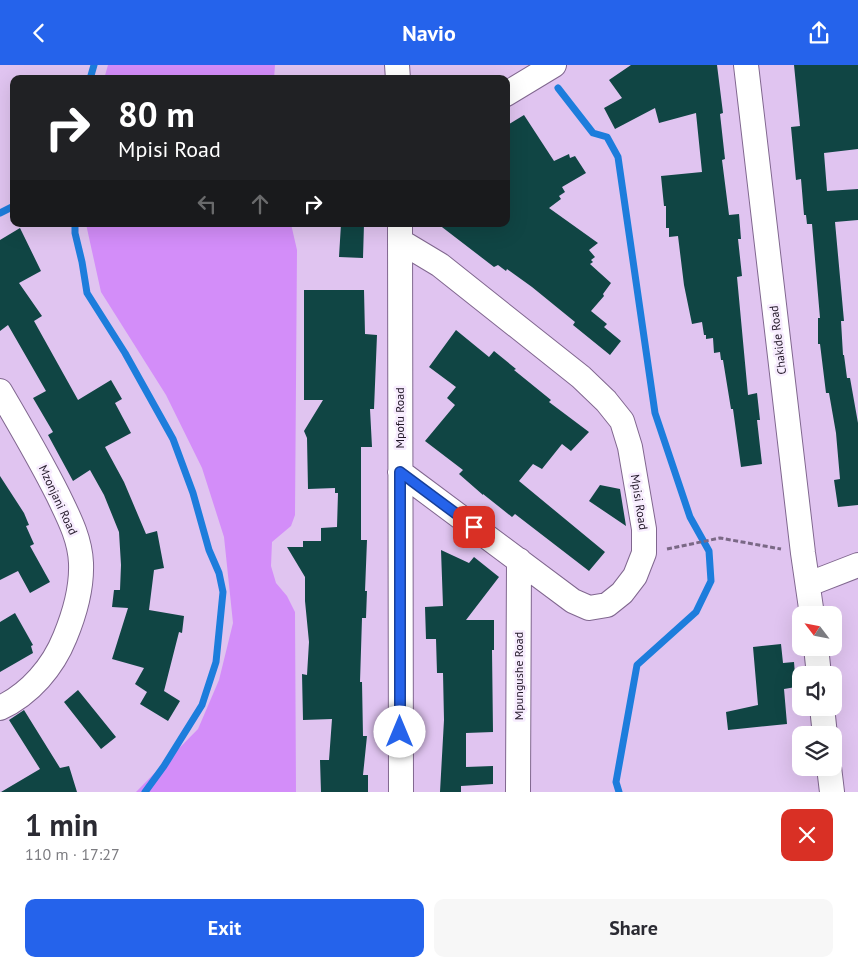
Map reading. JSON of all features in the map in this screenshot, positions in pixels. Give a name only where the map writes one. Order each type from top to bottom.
[{"type":"street","points":[[510,92],[554,65]]},
{"type":"street","name":"Chakide Road","points":[[746,65],[803,553],[811,606]]},
{"type":"street","name":"Mpofu Road","points":[[400,233],[401,792]]},
{"type":"street","name":"Mpisi Road","points":[[400,233],[581,377],[606,401],[622,421],[632,456],[644,529],[644,553],[634,576],[622,593],[607,605],[589,609],[573,601],[400,472]]},
{"type":"street","name":"Mzonjani Road","points":[[0,391],[42,463],[70,521],[78,545],[81,562],[79,591],[75,609],[59,653],[34,684],[0,708]]},
{"type":"street","name":"Mpungushe Road","points":[[518,792],[519,560]]},
{"type":"street","points":[[809,584],[858,565]]},
{"type":"street","points":[[830,776],[832,792]]},
{"type":"path","points":[[669,548],[720,538],[803,553]]},
{"type":"shaded area","points":[[108,65],[275,65],[274,75],[105,75]]},
{"type":"shaded area","points":[[87,227],[292,227],[297,250],[295,515],[291,526],[272,542],[271,566],[276,583],[287,596],[295,612],[296,792],[136,792],[198,729],[219,680],[233,623],[224,537],[202,468],[166,395],[101,292]]},
{"type":"building","points":[[631,65],[717,65],[723,113],[720,114],[725,159],[722,160],[729,215],[739,214],[741,239],[738,239],[742,276],[737,277],[748,395],[757,393],[760,420],[757,420],[762,464],[741,467],[733,409],[731,409],[723,360],[721,360],[720,352],[714,353],[713,338],[706,339],[702,322],[692,324],[684,285],[678,236],[669,237],[669,228],[666,228],[666,206],[664,206],[661,176],[702,172],[696,113],[659,123],[655,108],[615,129],[604,108],[622,98],[609,80]]},
{"type":"building","points":[[794,65],[858,65],[858,149],[824,153],[827,191],[858,189],[858,220],[835,222],[844,321],[841,321],[843,355],[847,378],[850,378],[858,423],[858,505],[838,507],[834,480],[840,479],[836,433],[829,393],[826,393],[820,344],[818,344],[818,318],[820,318],[812,224],[807,224],[806,215],[804,215],[801,179],[796,180],[791,127],[800,126]]},
{"type":"building","points":[[524,115],[554,161],[569,154],[570,158],[575,156],[586,173],[562,187],[565,192],[559,196],[561,199],[549,208],[598,243],[589,250],[595,257],[591,260],[593,262],[590,264],[611,283],[603,294],[604,296],[591,311],[607,324],[604,327],[621,341],[610,355],[573,325],[575,322],[532,287],[507,269],[506,271],[498,265],[494,267],[442,227],[510,227],[510,124]]},
{"type":"building","points":[[341,227],[364,227],[363,258],[339,257]]},
{"type":"building","points":[[20,228],[41,271],[19,283],[42,316],[34,321],[78,400],[111,380],[122,399],[115,403],[131,433],[105,447],[124,482],[146,534],[157,531],[164,568],[154,570],[149,610],[184,616],[182,633],[179,632],[164,691],[180,701],[168,721],[140,704],[147,692],[135,684],[144,668],[112,659],[128,608],[112,607],[114,590],[120,590],[119,532],[104,495],[90,470],[73,481],[48,435],[53,432],[33,398],[46,391],[8,325],[0,331],[0,240]]},
{"type":"building","points":[[304,290],[364,290],[365,334],[377,335],[374,409],[370,409],[372,447],[361,447],[361,540],[367,540],[365,591],[367,591],[366,618],[362,618],[360,682],[362,682],[363,736],[367,736],[363,775],[368,775],[368,792],[321,792],[320,760],[329,760],[332,719],[303,720],[302,674],[307,675],[309,642],[305,577],[287,547],[303,547],[303,541],[321,541],[321,528],[337,527],[338,493],[335,493],[335,488],[308,489],[307,438],[304,431],[323,400],[304,400]]},
{"type":"building","points":[[456,330],[489,357],[494,351],[551,400],[549,402],[589,432],[571,451],[562,444],[542,469],[533,464],[519,481],[605,552],[589,571],[515,514],[512,517],[483,495],[459,474],[463,470],[425,441],[455,405],[447,398],[456,387],[429,367]]},
{"type":"building","points":[[0,476],[24,513],[29,525],[26,526],[34,544],[30,546],[50,582],[30,593],[18,571],[0,580]]},
{"type":"building","points":[[600,485],[620,489],[626,526],[589,501]]},
{"type":"building","points":[[441,550],[469,563],[474,557],[499,577],[466,620],[494,620],[494,650],[492,650],[493,732],[466,733],[466,767],[493,766],[493,784],[461,786],[461,792],[440,792],[444,720],[443,673],[437,673],[436,639],[426,639],[425,607],[443,606]]},
{"type":"building","points":[[15,613],[33,645],[31,646],[33,653],[0,672],[0,622]]},
{"type":"building","points":[[781,644],[783,663],[794,662],[794,666],[792,666],[792,688],[784,689],[787,724],[728,730],[726,712],[758,705],[753,647]]},
{"type":"building","points":[[78,690],[116,737],[101,749],[64,702]]},
{"type":"building","points":[[24,710],[60,768],[69,766],[77,792],[1,792],[40,769],[9,720]]},
{"type":"waterway","points":[[91,75],[94,65]]},
{"type":"waterway","points":[[558,88],[593,133],[607,137],[618,157],[655,413],[690,517],[709,551],[711,581],[696,612],[637,665],[616,782],[619,792]]},
{"type":"waterway","points":[[0,213],[10,208]]},
{"type":"waterway","points":[[75,227],[87,293],[125,353],[173,439],[193,493],[209,550],[219,573],[223,592],[216,662],[202,705],[164,766],[145,792]]},
{"type":"route","points":[[400,732],[400,472],[474,527]]}]
